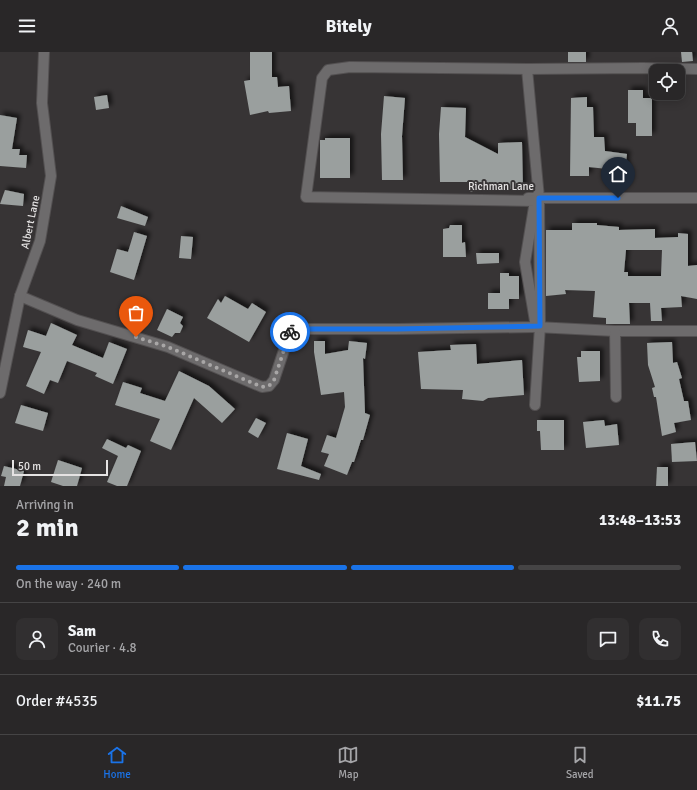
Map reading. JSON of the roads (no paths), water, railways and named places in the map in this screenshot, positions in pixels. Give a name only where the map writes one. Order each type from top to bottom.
[{"type":"street","name":"Albert Lane","points":[[0,393],[20,296],[40,241],[51,176],[42,103],[44,52]]},
{"type":"street","points":[[538,326],[525,262],[535,201],[306,197],[322,78],[328,70],[350,67],[697,69]]},
{"type":"street","points":[[527,69],[539,198],[538,326],[535,405]]},
{"type":"street","name":"Richman Lane","points":[[306,197],[697,198]]},
{"type":"street","points":[[20,296],[77,320],[168,347],[262,387],[269,386],[274,380],[291,329],[397,329],[538,326],[615,331],[697,331]]},
{"type":"street","points":[[615,331],[616,397]]}]
